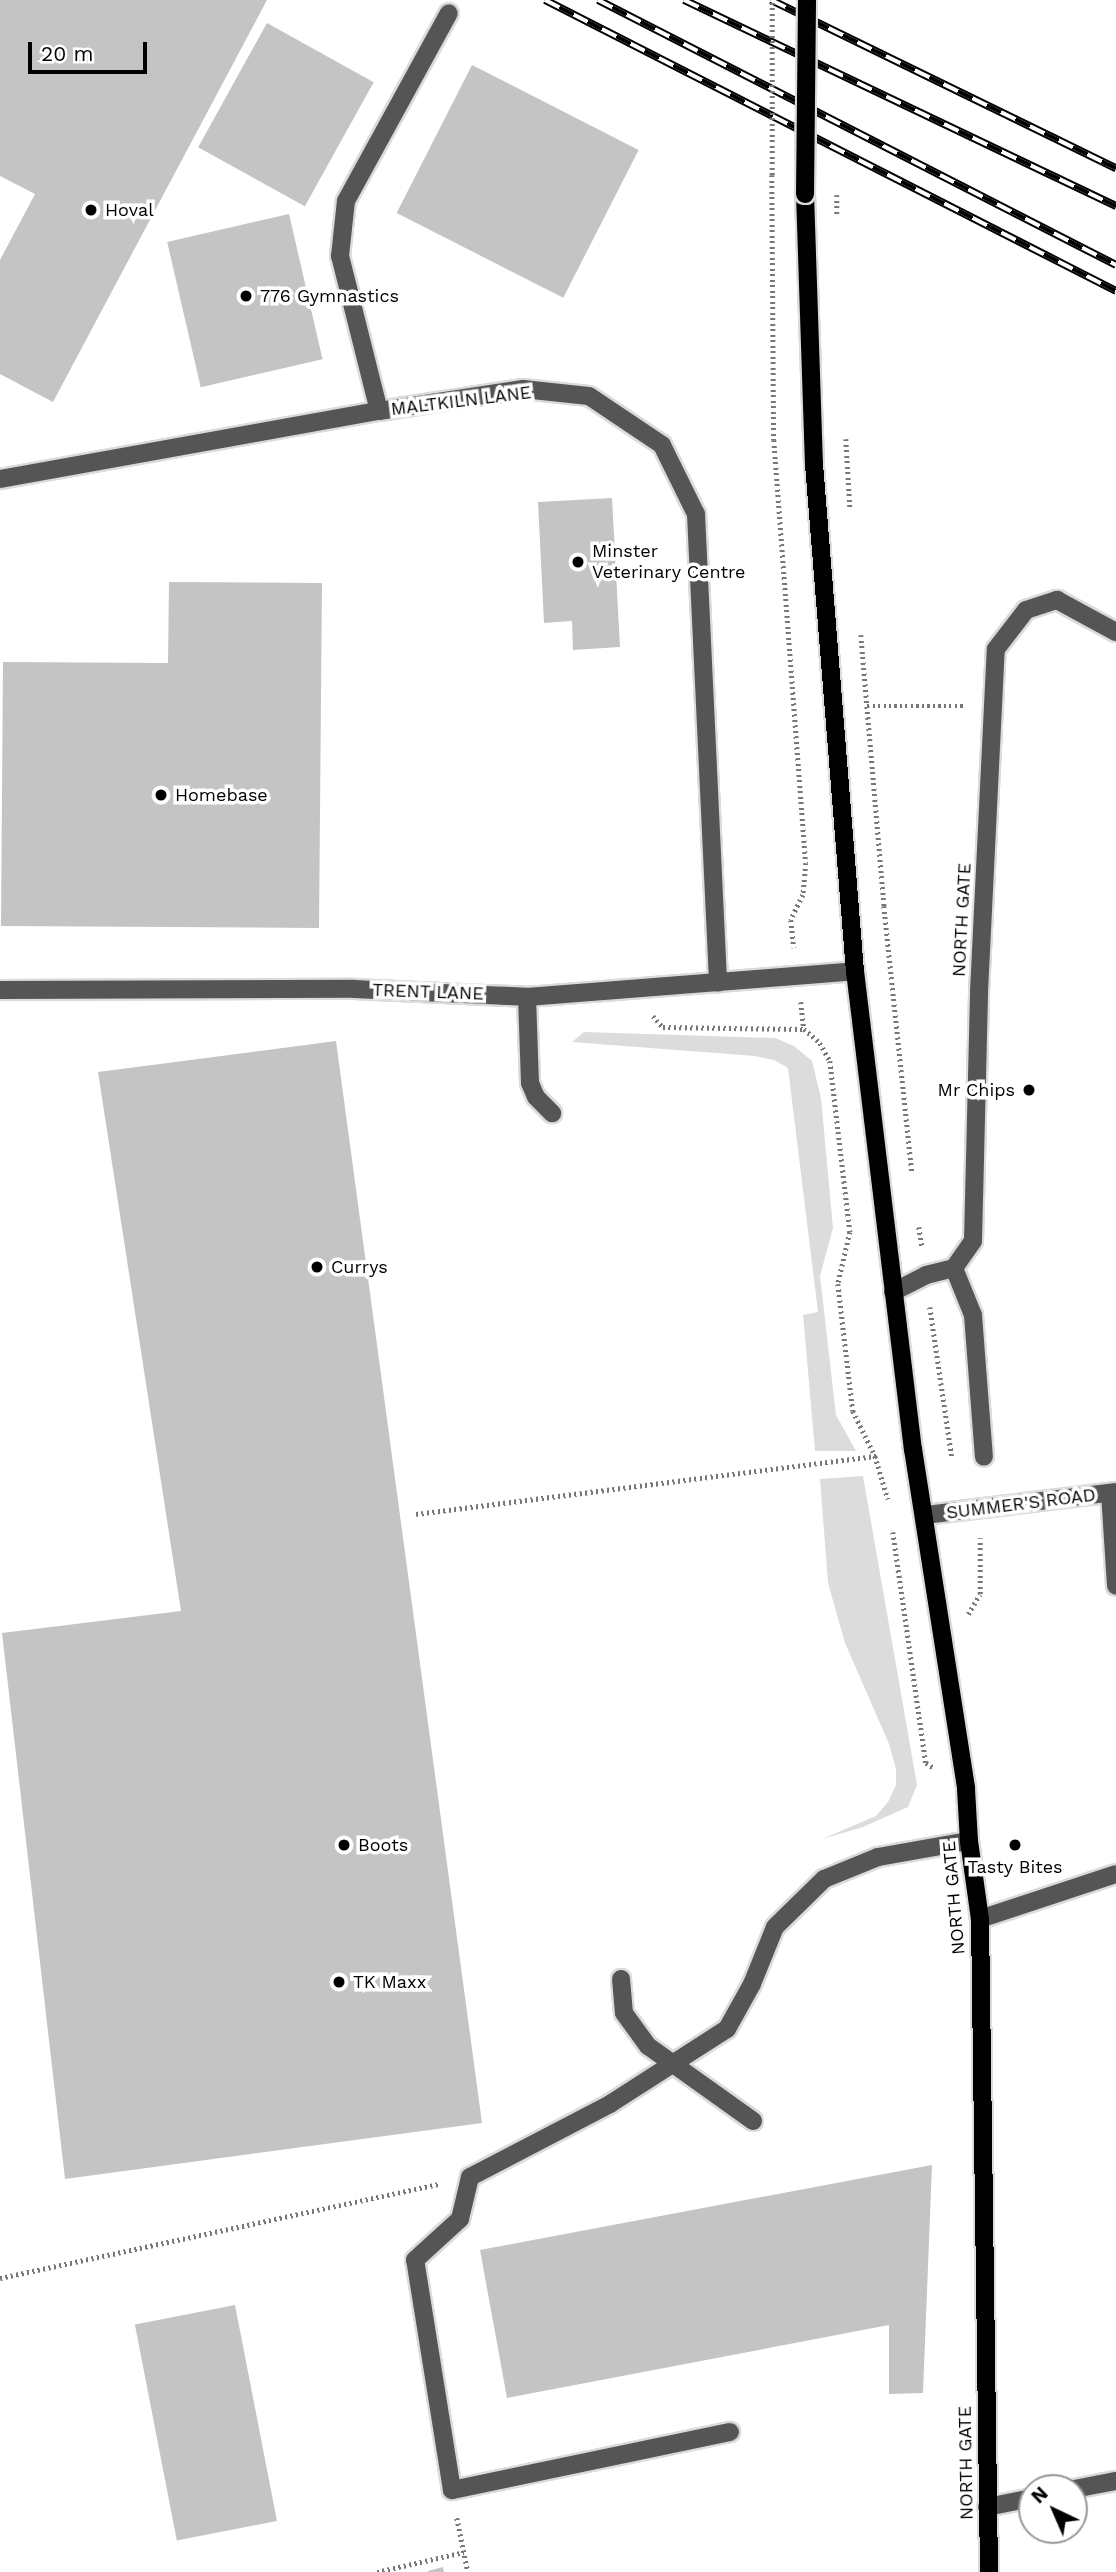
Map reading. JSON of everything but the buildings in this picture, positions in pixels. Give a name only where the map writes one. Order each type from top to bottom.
[{"type":"main road","name":"NORTH GATE","points":[[807,0],[804,194],[814,464],[855,971],[893,1292],[966,1789],[969,1841],[980,1919],[989,2572]]},
{"type":"street","points":[[379,411],[340,256],[346,201],[449,13]]},
{"type":"street","name":"MALTKILN LANE","points":[[0,480],[379,411],[523,389],[589,396],[662,445],[695,514],[718,982]]},
{"type":"street","name":"NORTH GATE","points":[[954,1268],[973,1241],[979,992],[996,649],[1026,610],[1057,600],[1116,632]]},
{"type":"street","name":"TRENT LANE","points":[[0,990],[354,989],[527,997],[855,971]]},
{"type":"street","points":[[527,997],[530,1083],[536,1097],[552,1113]]},
{"type":"street","points":[[893,1292],[926,1275],[954,1268],[973,1315],[984,1457]]},
{"type":"street","points":[[1113,1492],[1116,1586]]},
{"type":"street","name":"SUMMER'S ROAD","points":[[925,1515],[1113,1492]]},
{"type":"street","points":[[730,2432],[452,2490],[415,2260],[460,2219],[470,2177],[610,2104],[727,2029],[752,1984],[775,1927],[824,1879],[878,1857],[969,1841]]},
{"type":"street","points":[[980,1919],[1116,1874]]},
{"type":"street","points":[[621,1979],[624,2014],[648,2046],[753,2121]]},
{"type":"street","points":[[1088,2487],[1116,2481]]},
{"type":"street","points":[[987,2507],[1018,2501]]},
{"type":"path","points":[[772,0],[774,440],[806,863],[803,895],[791,920]]},
{"type":"path","points":[[837,215],[837,228]]},
{"type":"path","points":[[845,426],[851,517]]},
{"type":"path","points":[[859,623],[884,906],[913,1178]]},
{"type":"path","points":[[867,706],[993,707]]},
{"type":"path","points":[[663,1027],[804,1029],[820,1043],[830,1061],[850,1232],[838,1284],[853,1411],[875,1456],[890,1510]]},
{"type":"path","points":[[917,1214],[926,1275]]},
{"type":"path","points":[[416,1514],[875,1456]]},
{"type":"path","points":[[979,1508],[980,1594]]},
{"type":"path","points":[[892,1523],[926,1763]]},
{"type":"path","points":[[0,2278],[470,2177]]},
{"type":"path","points":[[452,2490],[468,2572]]},
{"type":"path","points":[[377,2572],[464,2552]]},
{"type":"shaded area","points":[[584,1032],[775,1038],[794,1046],[812,1061],[821,1098],[833,1228],[820,1276],[836,1415],[856,1451],[815,1451],[803,1315],[818,1312],[788,1068],[774,1060],[755,1056],[572,1042]]},
{"type":"shaded area","points":[[863,1476],[917,1785],[908,1807],[863,1827],[822,1839],[876,1816],[888,1802],[896,1785],[896,1769],[889,1744],[845,1643],[828,1583],[820,1479]]},
{"type":"railway","points":[[545,0],[1116,291]]},
{"type":"railway","points":[[598,0],[1116,265]]},
{"type":"railway","points":[[684,0],[1116,206]]},
{"type":"railway","points":[[771,0],[1116,168]]},
{"type":"place","name":"Hoval","points":[[91,210]]},
{"type":"place","name":"776 Gymnastics","points":[[246,296]]},
{"type":"place","name":"Minster Veterinary Centre","points":[[578,562]]},
{"type":"place","name":"Homebase","points":[[161,795]]},
{"type":"place","name":"Mr Chips","points":[[1029,1090]]},
{"type":"place","name":"Currys","points":[[317,1267]]},
{"type":"place","name":"Boots","points":[[344,1845]]},
{"type":"place","name":"Tasty Bites","points":[[1015,1845]]},
{"type":"place","name":"TK Maxx","points":[[339,1982]]}]
